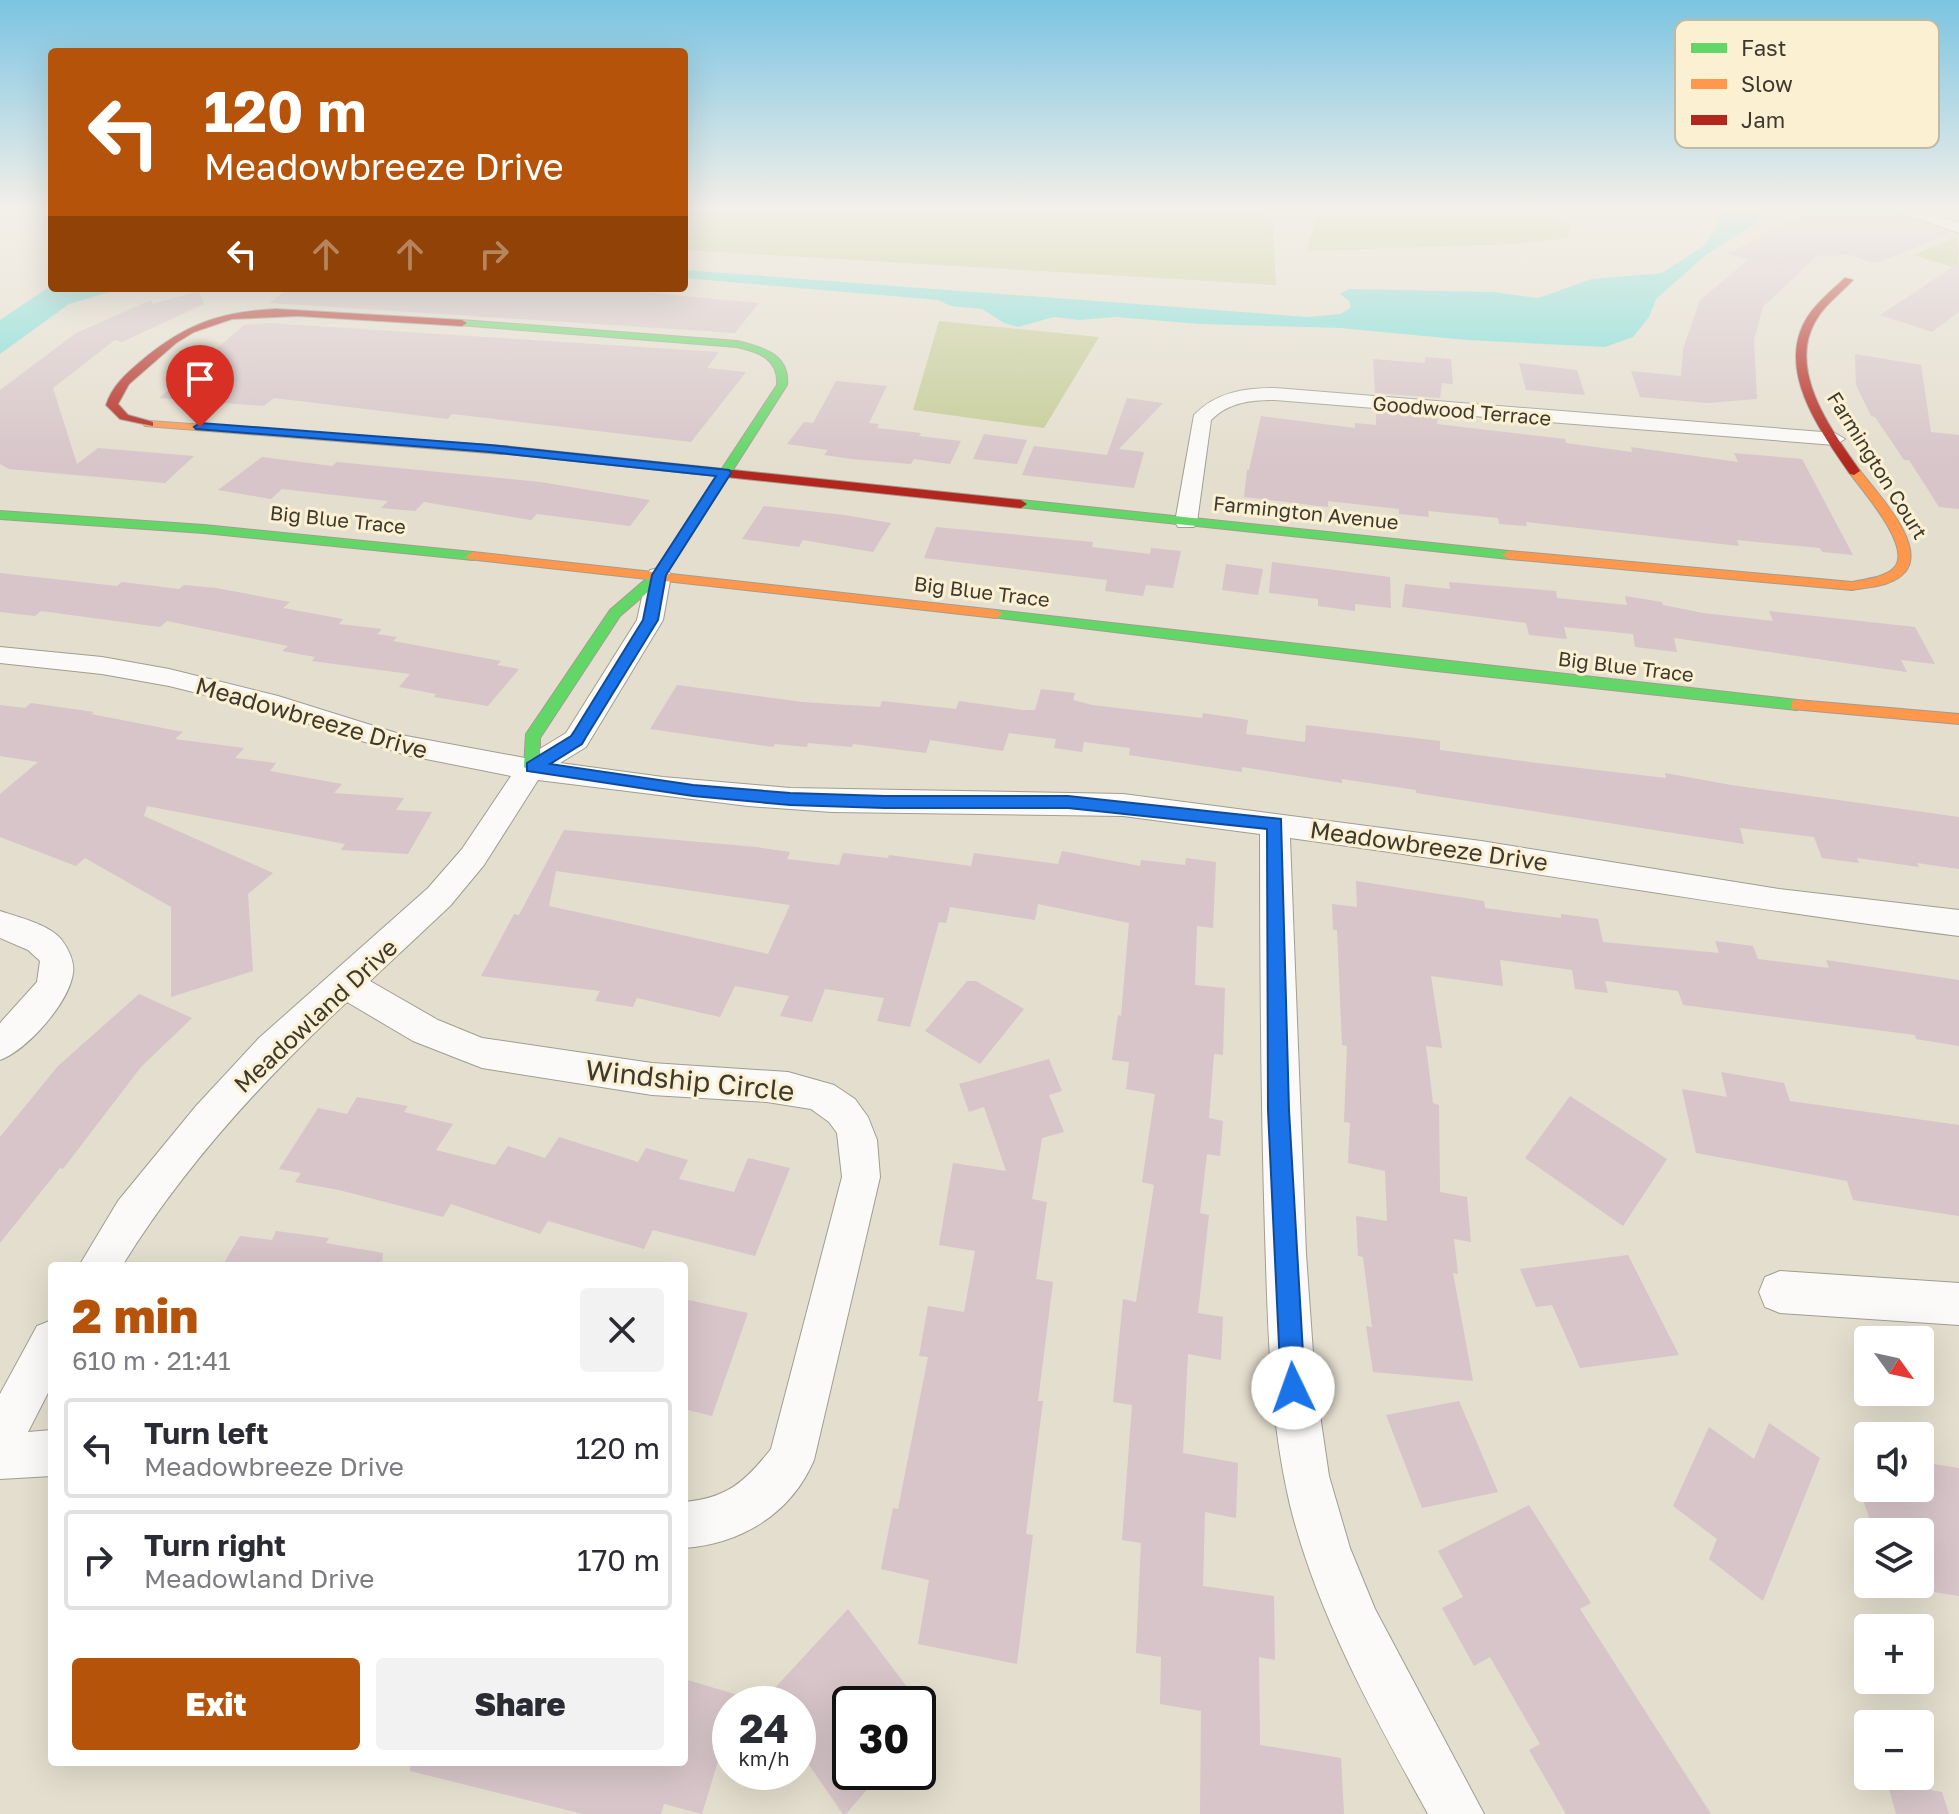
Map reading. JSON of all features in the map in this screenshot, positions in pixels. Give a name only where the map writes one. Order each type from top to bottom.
[{"type":"street","name":"Farmington Court","points":[[1834,294],[1809,321],[1802,340],[1800,362],[1816,411],[1907,546],[1908,564],[1903,571],[1883,582]]},
{"type":"street","points":[[659,575],[784,379],[779,362],[773,357],[744,346],[447,322],[261,313],[219,320],[178,337],[120,387],[112,400],[112,406],[122,417],[142,423],[490,449],[724,473]]},
{"type":"street","name":"Goodwood Terrace","points":[[1186,522],[1201,419],[1223,402],[1247,395],[1275,394],[1835,439]]},
{"type":"street","name":"Farmington Avenue","points":[[724,473],[1834,585],[1883,582]]},
{"type":"street","name":"Big Blue Trace","points":[[0,515],[109,520],[278,534],[659,575],[1709,698],[1959,719]]},
{"type":"street","name":"Meadowland Drive","points":[[532,767],[532,738],[615,613],[659,575]]},
{"type":"street","name":"Meadowland Drive","points":[[102,1262],[132,1214],[209,1118],[272,1049],[439,897],[473,857],[532,767],[576,740],[650,620],[659,575]]},
{"type":"street","name":"Meadowbreeze Drive","points":[[0,655],[133,670],[203,684],[387,741],[454,756],[693,790],[790,799],[1068,802],[1275,823],[1481,852],[1849,911],[1959,923]]},
{"type":"street","points":[[1275,823],[1279,1110],[1293,1388],[1305,1467],[1315,1509],[1345,1598],[1389,1692],[1457,1814]]},
{"type":"street","points":[[0,924],[39,941],[51,951],[57,966],[54,984],[41,1004],[0,1045]]},
{"type":"street","name":"Windship Circle","points":[[344,982],[416,1027],[458,1046],[506,1058],[660,1080],[788,1089],[820,1096],[841,1109],[856,1128],[862,1151],[861,1177],[791,1460],[770,1490],[740,1512],[707,1524],[688,1525]]},
{"type":"street","points":[[1780,1292],[1959,1304]]},
{"type":"street","points":[[0,1439],[48,1349]]},
{"type":"street","points":[[0,1456],[48,1453]]},
{"type":"green space","points":[[939,321],[1099,337],[1044,428],[913,410]]},
{"type":"water","points":[[39,294],[104,294],[69,304],[0,354],[0,320]]},
{"type":"water","points":[[865,294],[998,294],[1308,317],[1341,314],[1351,307],[1341,294],[1505,294],[1538,298],[1550,294],[1662,294],[1633,337],[1605,347],[1467,340],[1340,328],[1200,324],[1115,317],[1079,320],[1054,317],[1018,327],[1004,323],[982,309],[951,306],[938,300]]},
{"type":"building","points":[[200,294],[204,304],[122,342],[115,340],[53,388],[77,464],[98,448],[194,456],[165,483],[9,469],[0,464],[0,390],[76,333],[151,300],[153,304]]},
{"type":"building","points":[[281,294],[659,294],[759,303],[735,333],[270,303]]},
{"type":"building","points":[[1708,294],[1777,294],[1763,307],[1754,340],[1757,399],[1707,403],[1640,397],[1631,371],[1681,376],[1683,349],[1700,300]]},
{"type":"building","points":[[1912,294],[1959,294],[1959,312],[1932,332],[1880,315]]},
{"type":"building","points":[[268,323],[719,352],[707,368],[746,372],[691,442],[452,414],[448,419],[274,398],[264,406],[159,398],[244,325]]},
{"type":"building","points":[[1855,354],[1921,365],[1931,432],[1959,435],[1959,509],[1939,507],[1909,460],[1904,460],[1875,417],[1871,416],[1856,385]]},
{"type":"building","points":[[1425,357],[1451,359],[1453,384],[1442,383],[1440,398],[1375,393],[1373,359],[1425,363]]},
{"type":"building","points":[[1519,363],[1577,370],[1585,395],[1526,390]]},
{"type":"building","points":[[836,381],[887,386],[869,423],[879,424],[877,428],[961,441],[950,464],[914,459],[911,464],[852,459],[824,455],[828,450],[787,444],[804,422],[813,423]]},
{"type":"building","points":[[1127,398],[1163,403],[1119,449],[1144,452],[1134,488],[1022,475],[1034,446],[1107,455]]},
{"type":"building","points":[[1376,411],[1438,416],[1437,424],[1565,439],[1566,443],[1632,452],[1631,447],[1738,462],[1734,453],[1802,459],[1853,555],[1822,552],[1820,548],[1737,540],[1739,546],[1526,522],[1527,526],[1499,524],[1498,518],[1428,511],[1429,517],[1399,514],[1399,509],[1328,501],[1328,507],[1244,497],[1247,470],[1261,416],[1355,428],[1355,423],[1376,425]]},
{"type":"building","points":[[984,434],[1027,440],[1017,464],[973,459]]},
{"type":"building","points":[[262,457],[332,466],[337,462],[540,482],[650,500],[630,526],[537,514],[531,520],[424,502],[415,511],[381,508],[388,501],[282,489],[271,499],[218,490]]},
{"type":"building","points":[[764,506],[891,523],[873,552],[803,540],[799,547],[742,539]]},
{"type":"building","points":[[936,527],[1093,542],[1092,547],[1150,554],[1151,548],[1181,551],[1173,588],[1146,585],[1143,596],[1105,591],[1107,580],[924,558]]},
{"type":"building","points":[[1272,562],[1390,577],[1391,608],[1355,604],[1355,611],[1318,606],[1318,599],[1269,593]]},
{"type":"building","points":[[1226,564],[1263,569],[1258,595],[1222,590]]},
{"type":"building","points":[[0,573],[117,586],[122,582],[179,589],[184,585],[216,588],[290,602],[283,608],[343,619],[339,624],[382,629],[377,634],[397,637],[393,641],[501,661],[497,665],[519,669],[488,706],[434,697],[436,694],[399,687],[410,674],[312,661],[315,657],[282,651],[288,646],[167,621],[160,627],[41,611],[35,616],[0,612]]},
{"type":"building","points":[[1449,582],[1556,591],[1557,598],[1627,605],[1625,596],[1703,613],[1773,621],[1769,611],[1915,627],[1935,664],[1901,660],[1907,672],[1674,638],[1677,652],[1635,647],[1633,634],[1564,627],[1567,639],[1529,635],[1526,623],[1402,607],[1405,584],[1450,589]]},
{"type":"building","points":[[677,685],[802,702],[880,707],[882,701],[956,709],[959,701],[1023,710],[1035,710],[1041,689],[1075,693],[1073,700],[1092,705],[1202,718],[1203,713],[1248,720],[1246,734],[1305,742],[1306,725],[1440,741],[1440,750],[1537,763],[1666,778],[1665,773],[1959,817],[1959,869],[1857,858],[1859,863],[1822,858],[1814,837],[1740,828],[1744,844],[1342,779],[1342,783],[1242,767],[1242,772],[1129,755],[1130,748],[1084,742],[1082,752],[1054,748],[1056,739],[1009,733],[1003,751],[930,740],[926,753],[853,744],[852,747],[808,743],[807,747],[775,744],[773,747],[650,729]]},
{"type":"building","points":[[31,703],[94,712],[91,714],[183,732],[175,739],[244,748],[235,758],[276,763],[270,771],[342,784],[334,793],[404,798],[396,810],[432,812],[408,854],[341,850],[345,844],[147,806],[144,816],[273,873],[248,894],[253,971],[171,997],[171,907],[85,858],[76,866],[0,837],[0,794],[38,762],[0,756],[0,705],[25,708]]},
{"type":"building","points":[[564,830],[756,847],[790,852],[787,859],[839,865],[843,853],[888,858],[889,855],[971,866],[974,853],[1058,864],[1062,851],[1140,866],[1141,860],[1185,865],[1186,858],[1216,862],[1213,928],[1197,926],[1195,985],[1225,988],[1223,1055],[1214,1054],[1209,1118],[1223,1121],[1220,1156],[1207,1154],[1200,1213],[1209,1215],[1198,1313],[1223,1317],[1221,1360],[1188,1354],[1183,1453],[1238,1463],[1236,1518],[1205,1512],[1203,1586],[1274,1596],[1275,1660],[1259,1657],[1260,1745],[1341,1758],[1344,1814],[1200,1814],[1201,1711],[1160,1704],[1161,1657],[1136,1653],[1141,1543],[1122,1540],[1132,1405],[1113,1402],[1123,1299],[1136,1302],[1154,1185],[1142,1182],[1155,1094],[1126,1089],[1129,1062],[1112,1060],[1118,1015],[1121,1016],[1129,923],[1038,904],[1035,920],[950,907],[946,923],[939,922],[910,1027],[877,1021],[884,998],[825,989],[812,1022],[780,1016],[789,996],[735,986],[720,1017],[637,998],[633,1007],[595,1001],[600,991],[481,976],[514,914],[519,915]],"holes":[[[556,871],[790,905],[768,954],[549,906]]]},
{"type":"building","points":[[1356,881],[1484,901],[1485,908],[1561,918],[1561,914],[1598,919],[1603,942],[1719,953],[1715,941],[1753,946],[1758,959],[1829,968],[1826,960],[1959,980],[1959,1046],[1916,1039],[1915,1035],[1683,1005],[1678,991],[1605,981],[1608,993],[1575,989],[1572,970],[1500,960],[1503,986],[1431,976],[1442,1048],[1426,1046],[1433,1103],[1439,1105],[1440,1192],[1467,1197],[1471,1242],[1454,1239],[1458,1274],[1453,1273],[1473,1381],[1373,1372],[1366,1326],[1372,1327],[1363,1257],[1358,1256],[1356,1216],[1387,1221],[1385,1171],[1348,1163],[1350,1123],[1344,1122],[1347,1046],[1342,1045],[1337,930],[1333,930],[1332,904],[1357,907]]},
{"type":"building","points":[[967,981],[976,981],[1024,1009],[980,1064],[925,1031]]},
{"type":"building","points":[[139,994],[192,1018],[141,1067],[63,1169],[60,1168],[0,1243],[0,1137],[58,1066]]},
{"type":"building","points":[[1049,1059],[1062,1091],[1049,1095],[1064,1132],[1042,1138],[1032,1199],[1047,1202],[1036,1279],[1053,1282],[1038,1401],[1043,1401],[1026,1534],[1033,1535],[1017,1664],[918,1644],[929,1580],[881,1569],[893,1508],[898,1509],[928,1357],[919,1356],[928,1306],[964,1312],[975,1251],[939,1245],[953,1163],[1006,1171],[984,1107],[969,1112],[959,1084]]},
{"type":"building","points":[[1721,1072],[1784,1083],[1790,1101],[1959,1125],[1959,1216],[1853,1200],[1847,1181],[1696,1153],[1682,1089],[1727,1097]]},
{"type":"building","points":[[1570,1096],[1667,1159],[1623,1226],[1525,1158]]},
{"type":"building","points":[[357,1097],[408,1106],[404,1112],[453,1124],[436,1150],[495,1165],[508,1146],[545,1158],[559,1137],[638,1162],[646,1148],[688,1160],[679,1179],[734,1192],[748,1158],[790,1168],[755,1256],[653,1230],[644,1249],[548,1221],[540,1234],[451,1204],[443,1217],[295,1182],[301,1173],[279,1169],[318,1108],[347,1114]]},
{"type":"building","points":[[276,1231],[329,1238],[326,1243],[383,1253],[382,1262],[224,1262],[240,1236],[272,1240]]},
{"type":"building","points":[[1628,1255],[1679,1355],[1580,1368],[1552,1305],[1536,1307],[1520,1269]]},
{"type":"building","points":[[688,1300],[748,1313],[712,1416],[688,1410]]},
{"type":"building","points":[[1459,1401],[1498,1492],[1422,1508],[1386,1415]]},
{"type":"building","points":[[1769,1423],[1820,1458],[1763,1601],[1709,1559],[1717,1539],[1673,1506],[1709,1427],[1754,1459]]},
{"type":"building","points":[[1934,1464],[1959,1468],[1959,1596],[1934,1592],[1934,1518],[1869,1518],[1864,1502],[1934,1502]]},
{"type":"building","points":[[1529,1505],[1591,1603],[1580,1609],[1711,1814],[1566,1814],[1529,1750],[1540,1744],[1490,1657],[1474,1666],[1442,1608],[1463,1597],[1438,1551]]},
{"type":"building","points":[[848,1609],[906,1686],[832,1686],[832,1790],[867,1790],[846,1814],[816,1775],[816,1686],[777,1686]]},
{"type":"building","points":[[688,1680],[712,1687],[712,1781],[702,1814],[664,1804],[661,1814],[583,1814],[410,1771],[411,1766],[688,1766]]},
{"type":"building","points":[[1889,1790],[1942,1792],[1949,1814],[1896,1814]]},
{"type":"traffic: fast","points":[[462,323],[737,344],[770,356],[777,361],[783,375],[782,385],[659,575],[615,613],[532,738],[532,767]]},
{"type":"traffic: fast","points":[[1021,504],[1509,555]]},
{"type":"traffic: fast","points":[[0,515],[204,529],[473,556]]},
{"type":"traffic: fast","points":[[996,614],[1797,705]]},
{"type":"traffic: slow","points":[[149,424],[502,450]]},
{"type":"traffic: slow","points":[[1509,555],[1852,586],[1883,580],[1900,570],[1906,558],[1903,542],[1854,471]]},
{"type":"traffic: slow","points":[[473,556],[996,614]]},
{"type":"traffic: slow","points":[[1797,705],[1959,719]]},
{"type":"traffic: jam","points":[[1834,294],[1807,327],[1802,345],[1802,365],[1806,384],[1822,422],[1854,471]]},
{"type":"traffic: jam","points":[[149,424],[124,417],[112,405],[117,392],[130,376],[166,345],[210,322],[232,316],[276,312],[462,323]]},
{"type":"traffic: jam","points":[[502,450],[1021,504]]},
{"type":"route","points":[[200,427],[490,449],[724,473],[659,575],[650,620],[580,734],[576,740],[532,767],[693,790],[790,799],[1068,802],[1123,805],[1275,823],[1279,1110],[1293,1388]]}]
